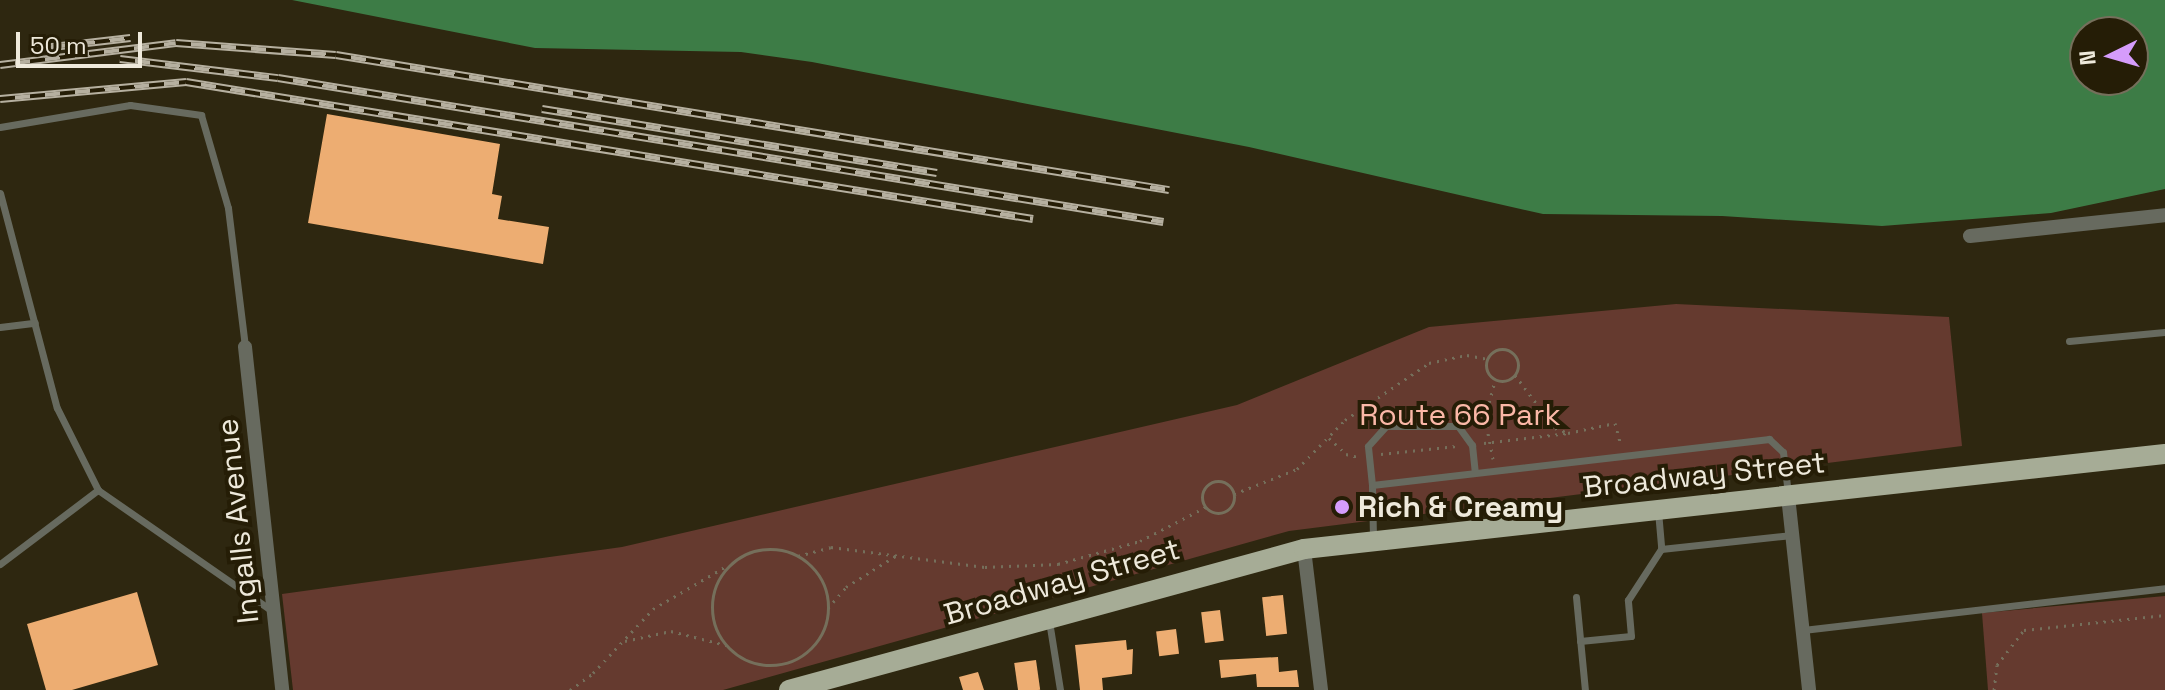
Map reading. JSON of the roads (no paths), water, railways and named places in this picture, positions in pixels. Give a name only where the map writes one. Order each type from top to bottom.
[{"type":"main road","name":"Broadway Street","points":[[790,690],[1304,549],[2165,454]]},
{"type":"street","points":[[1970,236],[2165,215]]},
{"type":"street","name":"Ingalls Avenue","points":[[245,347],[282,690]]},
{"type":"street","points":[[1788,496],[1809,690]]},
{"type":"street","points":[[1304,549],[1321,690]]},
{"type":"lane","points":[[0,127],[130,105],[201,115],[228,208],[245,347]]},
{"type":"lane","points":[[1,197],[57,408],[98,490],[274,613]]},
{"type":"lane","points":[[0,327],[35,323]]},
{"type":"lane","points":[[2069,341],[2165,332]]},
{"type":"lane","points":[[1373,541],[1368,456],[1373,434],[1386,426],[1458,426],[1472,445],[1475,472]]},
{"type":"lane","points":[[1372,485],[1769,439],[1783,452],[1788,496]]},
{"type":"lane","points":[[0,564],[98,490]]},
{"type":"lane","points":[[1580,641],[1631,636],[1628,600],[1661,549],[1658,510]]},
{"type":"lane","points":[[1661,549],[1792,535]]},
{"type":"lane","points":[[1803,630],[2165,588]]},
{"type":"lane","points":[[1576,597],[1585,690]]},
{"type":"lane","points":[[1048,618],[1060,690]]},
{"type":"railway","points":[[35,49],[130,38]]},
{"type":"railway","points":[[0,65],[176,43],[336,55],[1169,190]]},
{"type":"railway","points":[[120,59],[278,78],[1163,222]]},
{"type":"railway","points":[[0,99],[186,82],[1033,219]]},
{"type":"railway","points":[[542,109],[937,173]]},
{"type":"place","name":"Rich & Creamy","points":[[1342,507]]},
{"type":"park label","name":"Route 66 Park","points":[[1460,415]]}]
